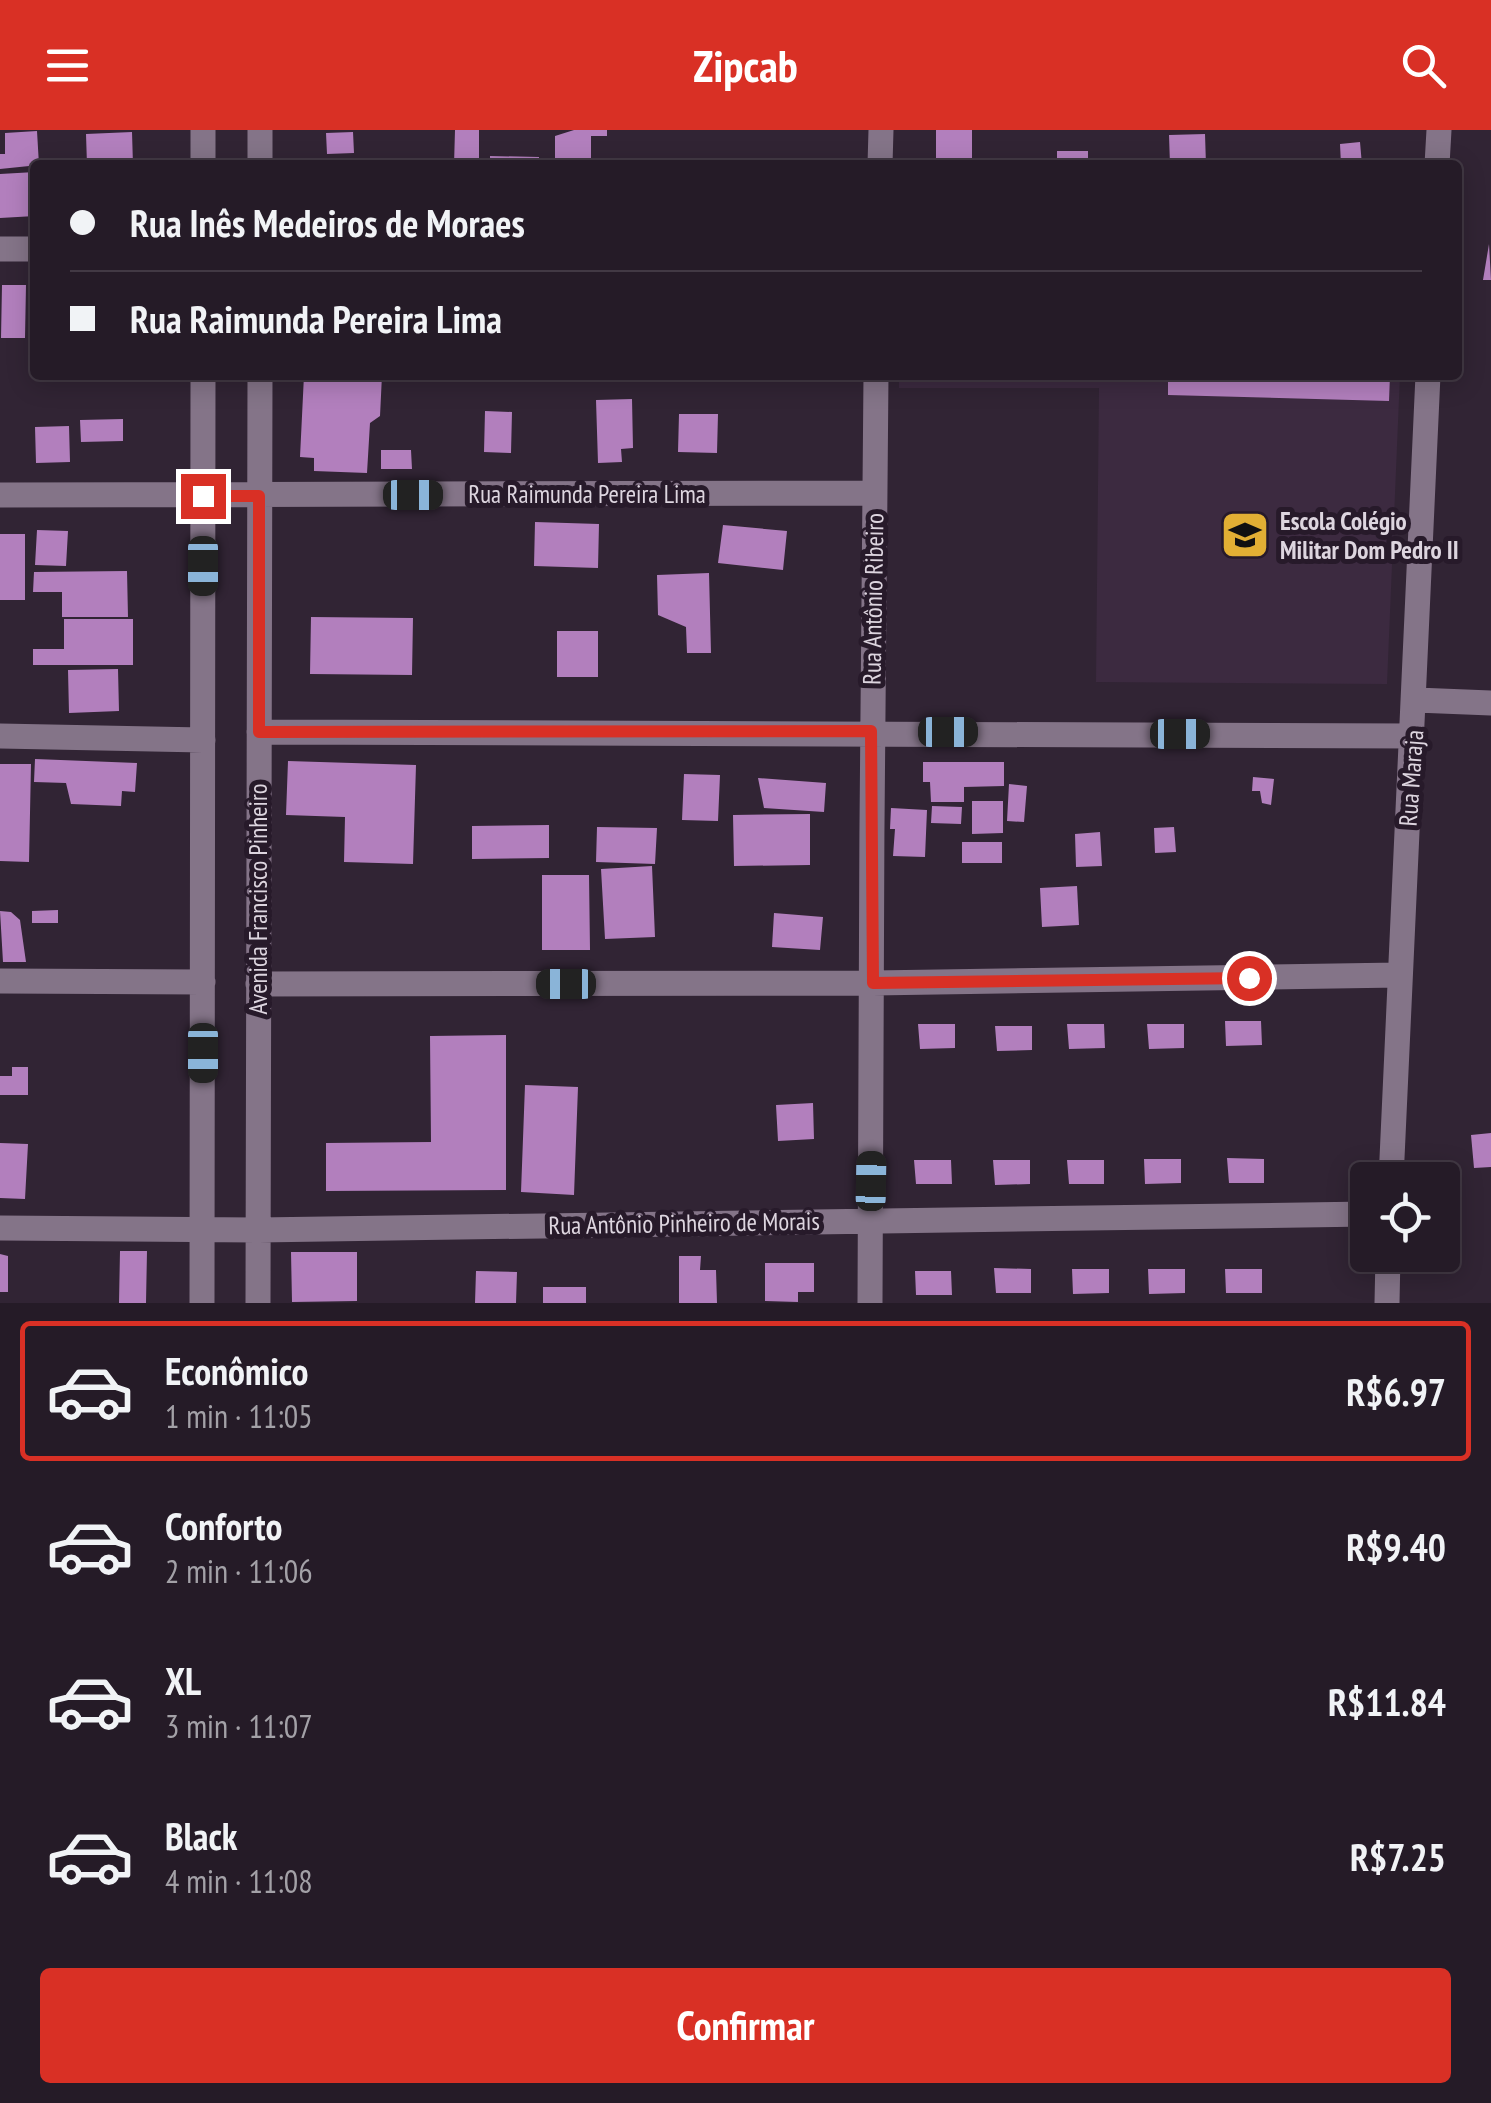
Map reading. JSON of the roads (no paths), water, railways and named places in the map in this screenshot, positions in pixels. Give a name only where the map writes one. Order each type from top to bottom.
[{"type":"street","points":[[203,130],[203,160]]},
{"type":"street","points":[[260,130],[260,160]]},
{"type":"street","points":[[880,160],[881,130]]},
{"type":"street","points":[[1437,160],[1439,130]]},
{"type":"street","points":[[0,249],[30,249]]},
{"type":"street","points":[[202,1303],[203,380]]},
{"type":"street","name":"Avenida Francisco Pinheiro","points":[[258,1303],[260,380]]},
{"type":"street","name":"Rua Antônio Ribeiro","points":[[870,1303],[876,380]]},
{"type":"street","name":"Rua Maraja","points":[[1392,1162],[1428,380]]},
{"type":"street","name":"Rua Raimunda Pereira Lima","points":[[0,496],[875,493]]},
{"type":"street","points":[[1416,700],[1491,703]]},
{"type":"street","points":[[259,732],[871,731],[1413,736]]},
{"type":"street","points":[[0,736],[203,740]]},
{"type":"street","points":[[258,984],[873,983],[1399,975]]},
{"type":"street","points":[[0,981],[203,982]]},
{"type":"street","name":"Rua Antônio Pinheiro de Morais","points":[[0,1228],[258,1230],[1350,1214]]},
{"type":"street","points":[[1387,1303],[1388,1272]]},
{"type":"place","name":"Escola Colégio Militar Dom Pedro II","points":[[1245,535]]}]
